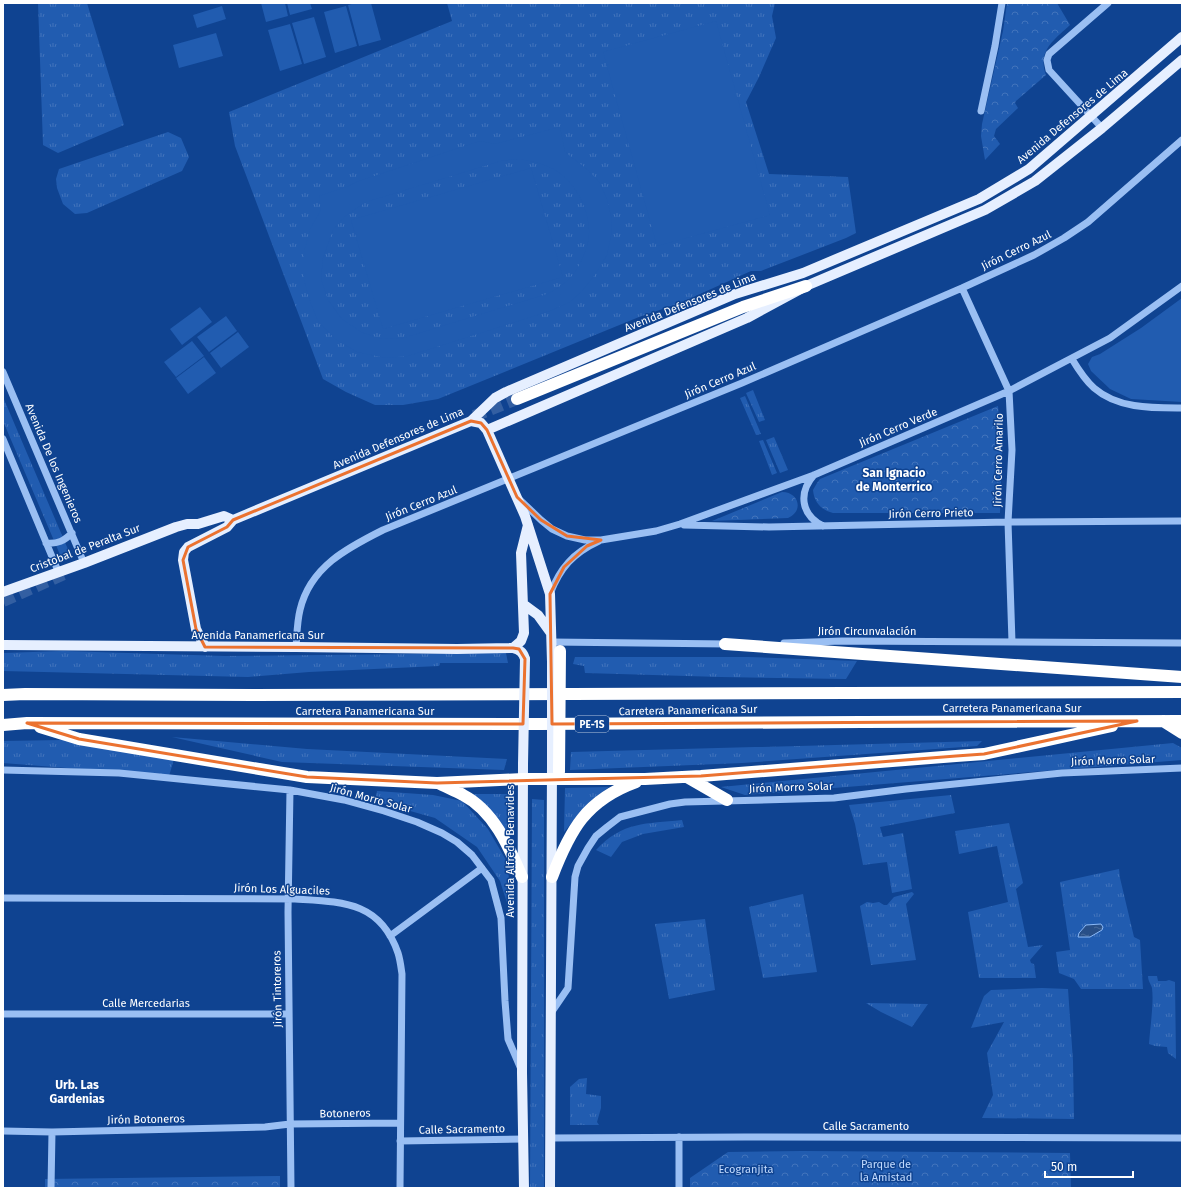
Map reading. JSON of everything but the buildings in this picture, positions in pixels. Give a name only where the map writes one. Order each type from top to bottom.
[{"type":"highway","points":[[517,399],[743,306],[806,286]]},
{"type":"highway","points":[[556,642],[556,774]]},
{"type":"highway","points":[[725,644],[1182,677]]},
{"type":"highway","name":"Carretera Panamericana Sur","points":[[3,696],[25,694],[254,695],[1182,692]]},
{"type":"highway","points":[[27,723],[79,739],[307,777],[437,783],[523,779],[556,774],[644,779],[687,777],[984,754],[1138,721]]},
{"type":"highway","points":[[1163,721],[1182,733]]},
{"type":"highway","name":"Carretera Panamericana Sur","points":[[3,725],[27,723],[542,724],[1182,721]]},
{"type":"highway","points":[[687,777],[727,800]]},
{"type":"highway","points":[[552,877],[564,846],[588,810],[623,786],[644,779]]},
{"type":"highway","points":[[437,783],[464,795],[485,811],[500,830],[522,877]]},
{"type":"main road","name":"Avenida Defensores de Lima","points":[[176,527],[187,524],[198,524],[224,516],[233,520],[471,420],[495,398],[513,389],[735,294],[803,273],[979,199],[1029,169],[1182,37]]},
{"type":"main road","points":[[487,430],[747,318],[806,286],[986,210],[1035,181],[1102,128],[1182,60]]},
{"type":"main road","points":[[471,420],[481,423],[487,430],[528,525],[550,594],[556,642],[552,662],[556,774],[552,877],[550,1188]]},
{"type":"main road","points":[[205,647],[196,629],[183,560],[184,552],[188,547],[227,528],[233,520]]},
{"type":"main road","points":[[513,648],[521,641],[524,633],[521,553],[528,525]]},
{"type":"main road","name":"Cristobal de Peralta Sur","points":[[3,592],[176,527]]},
{"type":"main road","points":[[523,604],[538,615],[556,642]]},
{"type":"main road","name":"Avenida Panamericana Sur","points":[[3,645],[205,647],[296,646],[457,649],[513,648]]},
{"type":"main road","name":"Avenida Alfredo Benavides","points":[[513,648],[519,649],[525,659],[522,877],[522,1073],[524,1188]]},
{"type":"street","points":[[981,112],[995,46],[1002,3]]},
{"type":"street","points":[[1102,128],[1049,70],[1047,60],[1049,54],[1108,3]]},
{"type":"street","name":"Jirón Cerro Azul","points":[[296,646],[300,610],[309,587],[324,566],[352,547],[383,530],[742,383],[962,288],[1034,255],[1088,222],[1182,140]]},
{"type":"street","name":"Jirón Cerro Verde","points":[[517,497],[552,529],[567,536],[585,540],[601,540],[680,524],[814,475],[1009,391],[1110,338],[1182,286]]},
{"type":"street","name":"Jirón Cerro Amarilo","points":[[962,288],[1009,391],[1012,450],[1008,522],[1012,642]]},
{"type":"street","points":[[1072,359],[1082,375],[1095,389],[1111,398],[1125,404],[1150,408],[1182,408]]},
{"type":"street","name":"Avenida De los Ingenieros","points":[[3,372],[84,562]]},
{"type":"street","points":[[3,440],[58,571]]},
{"type":"street","points":[[814,475],[806,486],[804,500],[805,507],[812,519],[823,526]]},
{"type":"street","name":"Jirón Cerro Prieto","points":[[680,524],[769,527],[1008,522],[1182,521]]},
{"type":"street","points":[[46,543],[53,544],[61,542],[72,533]]},
{"type":"street","name":"Jirón Cerro Verde","points":[[550,594],[555,580],[574,555],[587,546],[601,540]]},
{"type":"street","name":"Jirón Circunvalación","points":[[556,642],[725,644],[842,641],[1182,643]]},
{"type":"street","name":"Jirón Morro Solar","points":[[551,1013],[568,988],[575,877],[581,860],[596,836],[620,817],[685,802],[834,798],[1062,773],[1182,768]]},
{"type":"street","name":"Jirón Morro Solar","points":[[3,770],[119,773],[290,790],[344,800],[417,822],[442,832],[472,855],[491,880],[500,918],[508,1039],[522,1073]]},
{"type":"street","name":"Jirón Tintoreros","points":[[290,790],[288,899],[292,1188]]},
{"type":"street","points":[[390,936],[482,868]]},
{"type":"street","name":"Jirón Los Alguaciles","points":[[3,898],[288,899],[331,901],[356,906],[372,915],[385,926],[398,954],[402,974],[400,1188]]},
{"type":"street","name":"Calle Mercedarias","points":[[3,1014],[289,1014]]},
{"type":"street","name":"Botoneros","points":[[290,1124],[400,1123]]},
{"type":"street","name":"Jirón Botoneros","points":[[3,1131],[52,1132],[265,1127],[290,1124]]},
{"type":"street","points":[[51,1188],[52,1132]]},
{"type":"street","points":[[679,1137],[679,1188]]},
{"type":"street","name":"Calle Sacramento","points":[[550,1138],[1182,1138]]},
{"type":"street","name":"Calle Sacramento","points":[[400,1141],[524,1139]]},
{"type":"highlighted area","points":[[471,421],[481,423],[487,430],[517,497],[541,520],[567,536],[601,540],[587,546],[564,567],[550,594],[552,724],[1137,721],[984,754],[701,776],[437,783],[307,777],[79,739],[27,723],[523,724],[525,659],[519,649],[205,647],[196,629],[183,560],[188,547],[227,527],[233,520]]},
{"type":"green space","points":[[38,3],[87,3],[124,125],[58,153],[43,145]]},
{"type":"green space","points":[[261,3],[285,3],[288,16],[266,22]]},
{"type":"green space","points":[[287,3],[310,3],[312,9],[290,15]]},
{"type":"green space","points":[[355,3],[371,3],[381,40],[359,46],[348,5]]},
{"type":"green space","points":[[447,3],[775,3],[772,16],[776,38],[746,102],[769,174],[848,177],[856,233],[761,271],[751,271],[680,303],[639,317],[438,399],[403,405],[375,405],[346,392],[323,379],[235,146],[229,112],[452,21]]},
{"type":"green space","points":[[1007,3],[1057,3],[1070,25],[1053,41],[1045,53],[1044,67],[1046,75],[1016,101],[1015,103],[1018,108],[996,129],[994,136],[1000,144],[985,160],[981,136],[982,124],[1003,31]]},
{"type":"green space","points":[[222,6],[226,19],[197,28],[193,15]]},
{"type":"green space","points":[[346,6],[357,46],[335,53],[324,12]]},
{"type":"green space","points":[[314,17],[326,57],[304,64],[292,23]]},
{"type":"green space","points":[[716,21],[770,215],[657,246],[603,52]]},
{"type":"green space","points":[[290,24],[302,64],[280,71],[268,30]]},
{"type":"green space","points":[[216,33],[223,56],[179,68],[173,45]]},
{"type":"green space","points":[[560,127],[565,152],[588,170],[599,182],[607,199],[612,220],[611,236],[607,255],[594,276],[582,291],[570,302],[550,311],[408,356],[386,358],[357,352],[335,339],[318,321],[304,280],[304,252],[310,229],[321,210],[319,196],[359,181],[480,141],[495,144]],"holes":[[[516,159],[541,164],[559,173],[576,191],[582,202],[587,213],[589,238],[580,263],[572,276],[547,294],[400,339],[378,338],[361,332],[342,319],[328,300],[321,279],[323,258],[333,230],[344,217],[366,202],[501,161]]]},
{"type":"green space","points":[[168,132],[181,138],[189,157],[182,171],[87,213],[75,214],[63,204],[57,188],[56,179],[59,169]]},
{"type":"green space","points":[[531,168],[563,277],[383,329],[351,220]]},
{"type":"green space","points":[[1182,298],[1182,402],[1131,399],[1110,389],[1091,371],[1088,364],[1092,357],[1100,354],[1141,328]]},
{"type":"green space","points":[[200,307],[212,322],[182,345],[170,329]]},
{"type":"green space","points":[[226,316],[237,331],[209,352],[197,337]]},
{"type":"green space","points":[[238,332],[249,347],[221,368],[210,353]]},
{"type":"green space","points":[[192,341],[204,356],[176,377],[164,362]]},
{"type":"green space","points":[[204,357],[216,373],[188,394],[176,378]]},
{"type":"green space","points":[[753,390],[765,420],[759,422],[746,393]]},
{"type":"green space","points":[[745,396],[761,434],[756,435],[740,398]]},
{"type":"green space","points":[[3,397],[70,554],[61,557],[3,421]]},
{"type":"green space","points":[[998,406],[1002,453],[1000,513],[833,513],[822,508],[817,502],[813,490],[820,479]]},
{"type":"green space","points":[[774,437],[788,470],[780,473],[766,440]]},
{"type":"green space","points":[[763,440],[777,473],[772,475],[759,441]]},
{"type":"green space","points":[[782,492],[792,495],[796,498],[797,502],[798,507],[796,511],[788,518],[712,521]]},
{"type":"green space","points":[[63,651],[225,656],[506,653],[508,663],[440,663],[439,666],[309,672],[248,677],[3,671],[3,653]]},
{"type":"green space","points":[[575,657],[748,657],[857,661],[846,679],[585,673],[584,666],[573,664]]},
{"type":"green space","points":[[172,737],[307,749],[507,759],[504,770],[282,762]]},
{"type":"green space","points":[[63,740],[174,759],[169,776],[3,763],[3,741]]},
{"type":"green space","points":[[982,741],[977,746],[742,763],[570,770],[571,752]]},
{"type":"green space","points":[[1173,743],[1182,748],[1182,760],[745,795],[721,787]]},
{"type":"green space","points":[[609,787],[588,803],[564,832],[565,788]]},
{"type":"green space","points":[[377,791],[433,795],[462,801],[488,829],[506,860],[511,890],[511,915],[500,881],[477,847],[435,818],[375,801]]},
{"type":"green space","points":[[472,794],[511,794],[510,841],[490,810]]},
{"type":"green space","points":[[951,795],[955,813],[880,827],[883,837],[903,833],[912,889],[892,893],[887,862],[863,865],[855,824],[849,805]]},
{"type":"green space","points":[[532,799],[544,800],[544,1188],[530,1188]]},
{"type":"green space","points":[[682,820],[684,827],[643,834],[622,842],[611,857],[596,850],[616,834],[626,829],[646,824]]},
{"type":"green space","points":[[1009,823],[1023,883],[1016,889],[1028,947],[1043,945],[1030,960],[1031,963],[1034,964],[1036,978],[979,978],[968,912],[1008,902],[997,846],[959,854],[955,831]]},
{"type":"green space","points":[[1119,869],[1134,937],[1140,940],[1143,989],[1081,989],[1074,979],[1059,973],[1056,952],[1070,950],[1060,882]]},
{"type":"green space","points":[[912,892],[914,894],[906,904],[916,960],[871,965],[860,906],[867,902],[879,902],[887,905],[894,897]]},
{"type":"green space","points":[[803,894],[817,972],[763,978],[749,907]]},
{"type":"green space","points":[[705,919],[715,990],[669,999],[655,924]]},
{"type":"green space","points":[[1148,976],[1157,976],[1158,981],[1169,980],[1175,982],[1176,1059],[1168,1053],[1167,1047],[1149,1044],[1152,988]]},
{"type":"green space","points":[[1042,988],[1068,989],[1073,1061],[1074,1119],[982,1118],[993,1095],[987,1053],[1004,1022],[971,1028],[984,996],[991,990]]},
{"type":"green space","points":[[866,1003],[928,1004],[912,1027]]},
{"type":"green space","points":[[587,1078],[586,1094],[601,1096],[601,1108],[597,1122],[599,1125],[570,1125],[570,1087],[579,1079]]},
{"type":"green space","name":"Parque de la Amistad","points":[[802,1151],[1070,1153],[1071,1188],[690,1188],[690,1178],[728,1152]]},
{"type":"green space","points":[[280,1176],[280,1188],[45,1188],[45,1179]]},
{"type":"water","points":[[1101,924],[1103,927],[1102,930],[1090,937],[1078,937],[1079,933],[1086,925]]},
{"type":"tunnel","points":[[474,416],[517,399]]},
{"type":"tunnel","points":[[3,601],[64,574]]},
{"type":"district","name":"San Ignacio de Monterrico","points":[[894,480]]},
{"type":"district","name":"Urb. Las Gardenias","points":[[77,1092]]},
{"type":"park label","name":"Ecogranjita","points":[[746,1169]]}]
